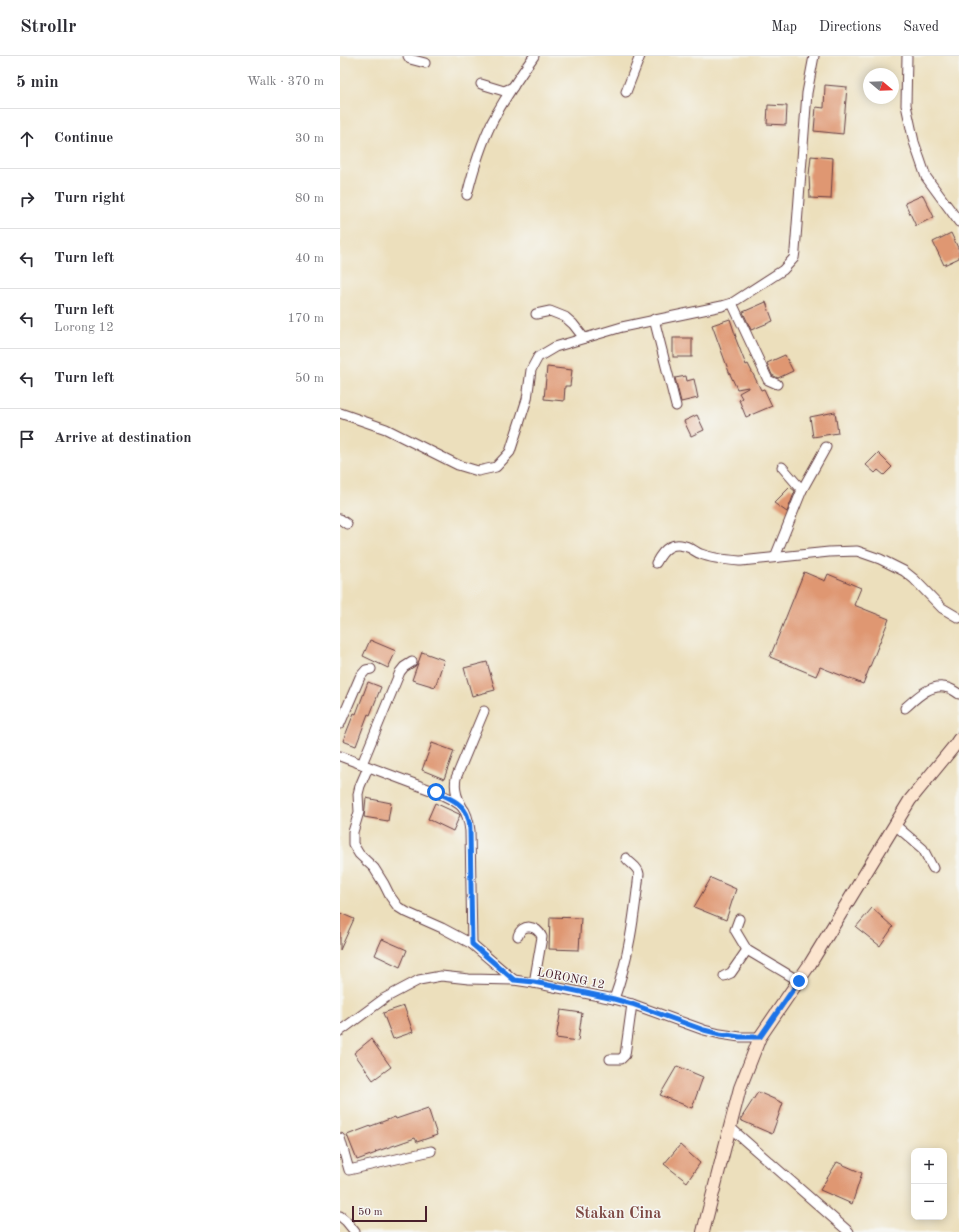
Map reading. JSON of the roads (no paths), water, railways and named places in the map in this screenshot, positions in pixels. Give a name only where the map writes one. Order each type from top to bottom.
[{"type":"main road","points":[[703,1232],[740,1088],[760,1037],[799,981],[910,800],[958,744]]},
{"type":"street","points":[[408,56],[410,59],[425,63]]},
{"type":"street","points":[[467,195],[473,172],[492,122],[534,56]]},
{"type":"street","points":[[626,92],[640,56]]},
{"type":"street","points":[[340,413],[386,429],[458,465],[478,471],[496,467],[510,452],[527,399],[531,370],[538,357],[555,347],[622,327],[732,303],[783,270],[794,258],[807,93],[814,56]]},
{"type":"street","points":[[907,56],[906,105],[914,142],[926,177],[959,222]]},
{"type":"street","points":[[481,84],[504,91],[513,87]]},
{"type":"street","points":[[732,303],[768,380],[777,384]]},
{"type":"street","points":[[536,314],[550,311],[565,317],[573,324],[584,338]]},
{"type":"street","points":[[654,320],[676,406]]},
{"type":"street","points":[[775,557],[802,490],[826,448]]},
{"type":"street","points":[[782,467],[802,490]]},
{"type":"street","points":[[656,563],[660,555],[670,546],[680,544],[701,554],[727,560],[741,561],[829,552],[857,551],[904,571],[914,579],[942,608],[959,618]]},
{"type":"street","points":[[412,662],[404,667],[400,672],[366,766],[366,772],[358,794],[359,812],[353,832],[353,844],[359,854],[374,868],[390,896],[398,906],[406,912],[442,928],[472,944],[514,980]]},
{"type":"street","points":[[340,724],[360,677],[366,670],[371,669]]},
{"type":"street","points":[[905,708],[917,697],[928,690],[940,686],[949,688],[959,694]]},
{"type":"street","points":[[472,944],[470,831],[468,818],[457,796],[454,786],[484,711]]},
{"type":"street","points":[[340,756],[436,792],[462,806]]},
{"type":"street","points":[[895,825],[924,849],[932,868]]},
{"type":"street","points":[[614,999],[626,962],[631,938],[639,874],[637,868],[626,858]]},
{"type":"street","points":[[740,919],[735,930],[747,950],[799,981]]},
{"type":"street","points":[[518,936],[519,931],[528,927],[533,928],[540,933],[542,937],[534,982]]},
{"type":"street","points":[[724,976],[731,973],[747,950]]},
{"type":"street","name":"LORONG 12","points":[[342,1027],[385,998],[419,980],[440,976],[534,982],[632,1004],[704,1030],[720,1034],[740,1037],[760,1037]]},
{"type":"street","points":[[610,1059],[621,1059],[625,1055],[632,1004]]},
{"type":"street","points":[[730,1127],[849,1232]]},
{"type":"street","points":[[340,1138],[349,1170],[431,1151]]},
{"type":"street","points":[[340,1216],[355,1232]]},
{"type":"district","name":"Stakan Cina","points":[[618,1212]]}]
